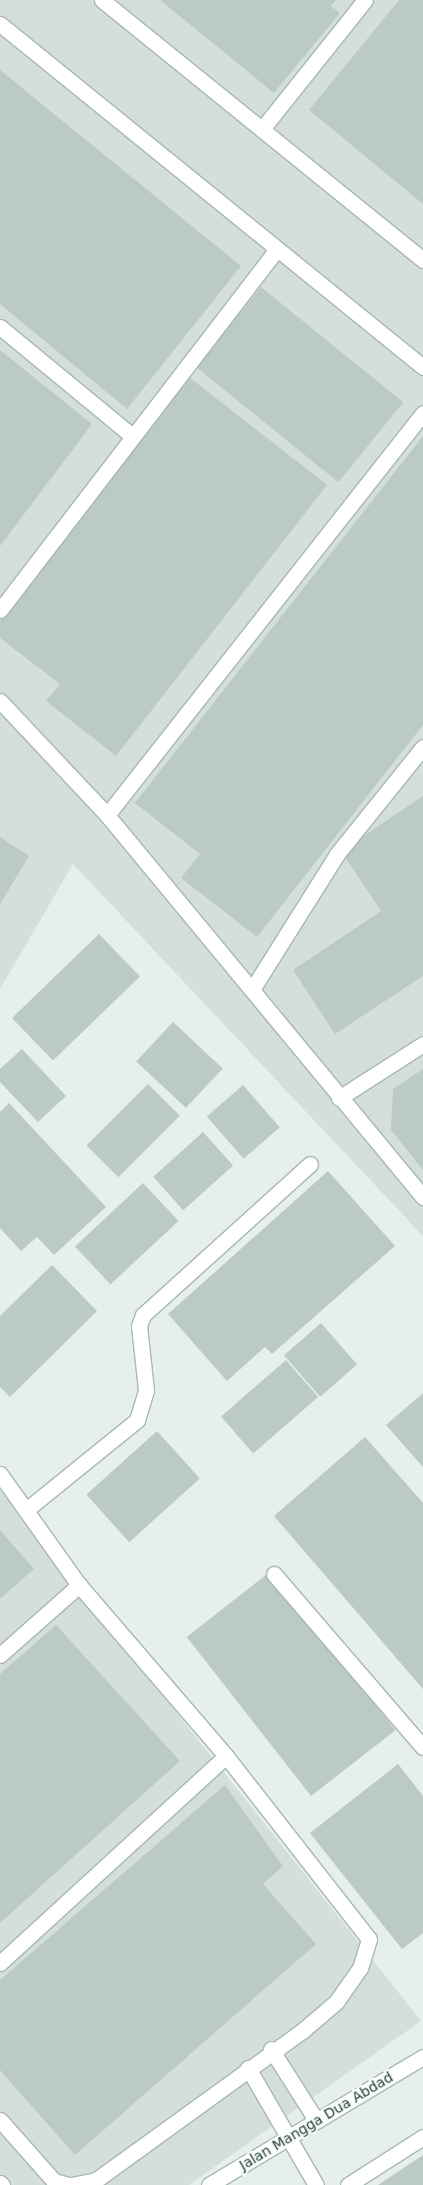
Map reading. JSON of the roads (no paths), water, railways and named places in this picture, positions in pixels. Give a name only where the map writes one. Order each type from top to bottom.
[{"type":"street","points":[[102,0],[423,260]]},
{"type":"street","points":[[262,129],[365,0]]},
{"type":"street","points":[[0,24],[275,252],[423,368]]},
{"type":"street","points":[[0,610],[275,252]]},
{"type":"street","points":[[0,327],[132,436]]},
{"type":"street","points":[[106,815],[423,413]]},
{"type":"street","points":[[0,701],[106,815],[252,988],[339,1098],[423,1197]]},
{"type":"street","points":[[252,988],[337,854],[423,747]]},
{"type":"street","points":[[339,1098],[423,1044]]},
{"type":"street","points":[[26,1510],[137,1420],[146,1390],[140,1326],[143,1315],[310,1164]]},
{"type":"street","points":[[0,1474],[79,1585],[226,1756],[369,1939],[360,1968],[336,2002],[96,2180],[70,2185],[54,2181],[0,2120]]},
{"type":"street","points":[[274,1574],[423,1747]]},
{"type":"street","points":[[0,1655],[79,1585]]},
{"type":"street","points":[[0,1963],[226,1756]]},
{"type":"street","points":[[271,2050],[316,2120]]},
{"type":"street","name":"Jalan Mangga Dua Abdad","points":[[208,2185],[423,2057]]},
{"type":"street","points":[[248,2068],[316,2185]]},
{"type":"street","points":[[348,2185],[423,2137]]}]
